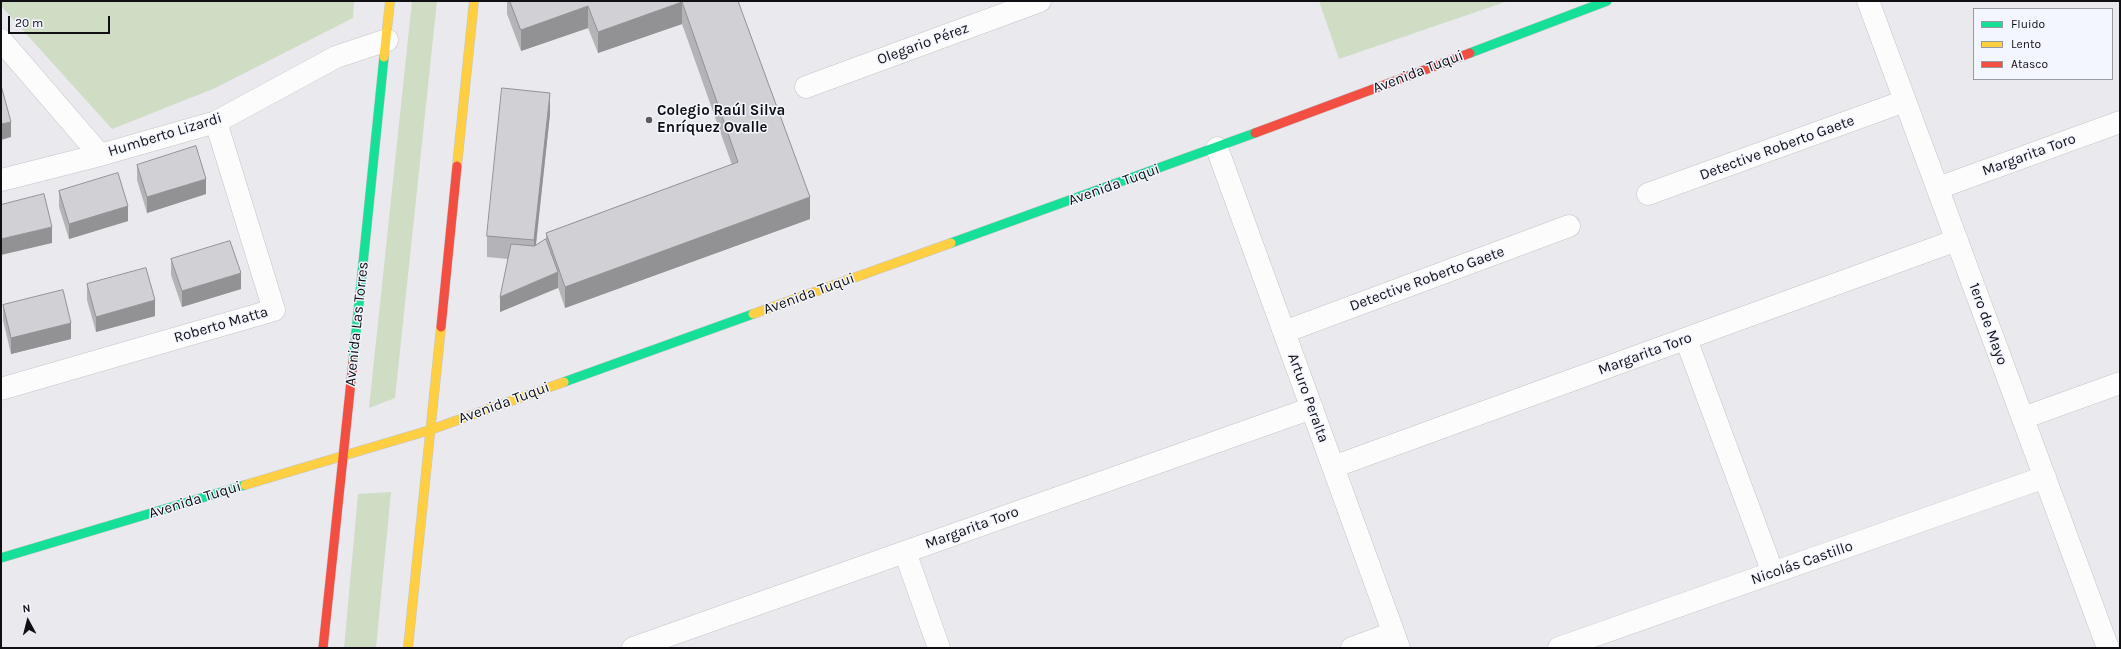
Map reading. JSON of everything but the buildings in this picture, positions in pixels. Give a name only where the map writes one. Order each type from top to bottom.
[{"type":"street","name":"Avenida Las Torres","points":[[323,648],[390,1]]},
{"type":"street","points":[[408,648],[474,1]]},
{"type":"street","name":"Olegario Pérez","points":[[806,87],[1040,1]]},
{"type":"street","name":"Avenida Tuqui","points":[[1,558],[430,430],[1218,148],[1608,1]]},
{"type":"street","name":"1ero de Mayo","points":[[1868,1],[2108,648]]},
{"type":"street","points":[[1,40],[100,155]]},
{"type":"street","name":"Humberto Lizardi","points":[[1,180],[100,155],[216,122],[336,58],[386,40]]},
{"type":"street","name":"Detective Roberto Gaete","points":[[1648,194],[1905,101]]},
{"type":"street","name":"Roberto Matta","points":[[1,389],[274,310],[216,122]]},
{"type":"street","name":"Margarita Toro","points":[[1938,188],[2120,122]]},
{"type":"street","name":"Arturo Peralta","points":[[1218,148],[1396,640]]},
{"type":"street","name":"Detective Roberto Gaete","points":[[1284,332],[1569,226]]},
{"type":"street","name":"Margarita Toro","points":[[1333,467],[1957,240]]},
{"type":"street","points":[[1686,339],[1773,573]]},
{"type":"street","points":[[2023,418],[2120,383]]},
{"type":"street","name":"Margarita Toro","points":[[633,648],[1312,408]]},
{"type":"street","name":"Nicolás Castillo","points":[[1559,648],[2045,477]]},
{"type":"street","points":[[905,552],[940,648]]},
{"type":"street","points":[[1352,648],[1396,640]]},
{"type":"green space","points":[[1,1],[354,1],[353,18],[213,89],[112,129],[1,6]]},
{"type":"green space","points":[[412,1],[437,1],[395,398],[369,408]]},
{"type":"green space","points":[[1319,1],[1508,1],[1339,59]]},
{"type":"green space","points":[[391,492],[376,648],[344,648],[358,494]]},
{"type":"traffic: fast","points":[[1470,53],[1607,1]]},
{"type":"traffic: fast","points":[[353,362],[384,57]]},
{"type":"traffic: fast","points":[[951,243],[1255,133]]},
{"type":"traffic: fast","points":[[564,382],[753,314]]},
{"type":"traffic: fast","points":[[1,558],[245,485]]},
{"type":"traffic: slow","points":[[384,57],[390,1]]},
{"type":"traffic: slow","points":[[457,166],[474,1]]},
{"type":"traffic: slow","points":[[753,314],[951,243]]},
{"type":"traffic: slow","points":[[408,648],[441,327]]},
{"type":"traffic: slow","points":[[245,485],[430,430],[564,382]]},
{"type":"traffic: jam","points":[[1255,133],[1470,53]]},
{"type":"traffic: jam","points":[[441,327],[457,166]]},
{"type":"traffic: jam","points":[[323,648],[353,362]]},
{"type":"place","name":"Colegio Raúl Silva Enríquez Ovalle","points":[[649,120]]}]
